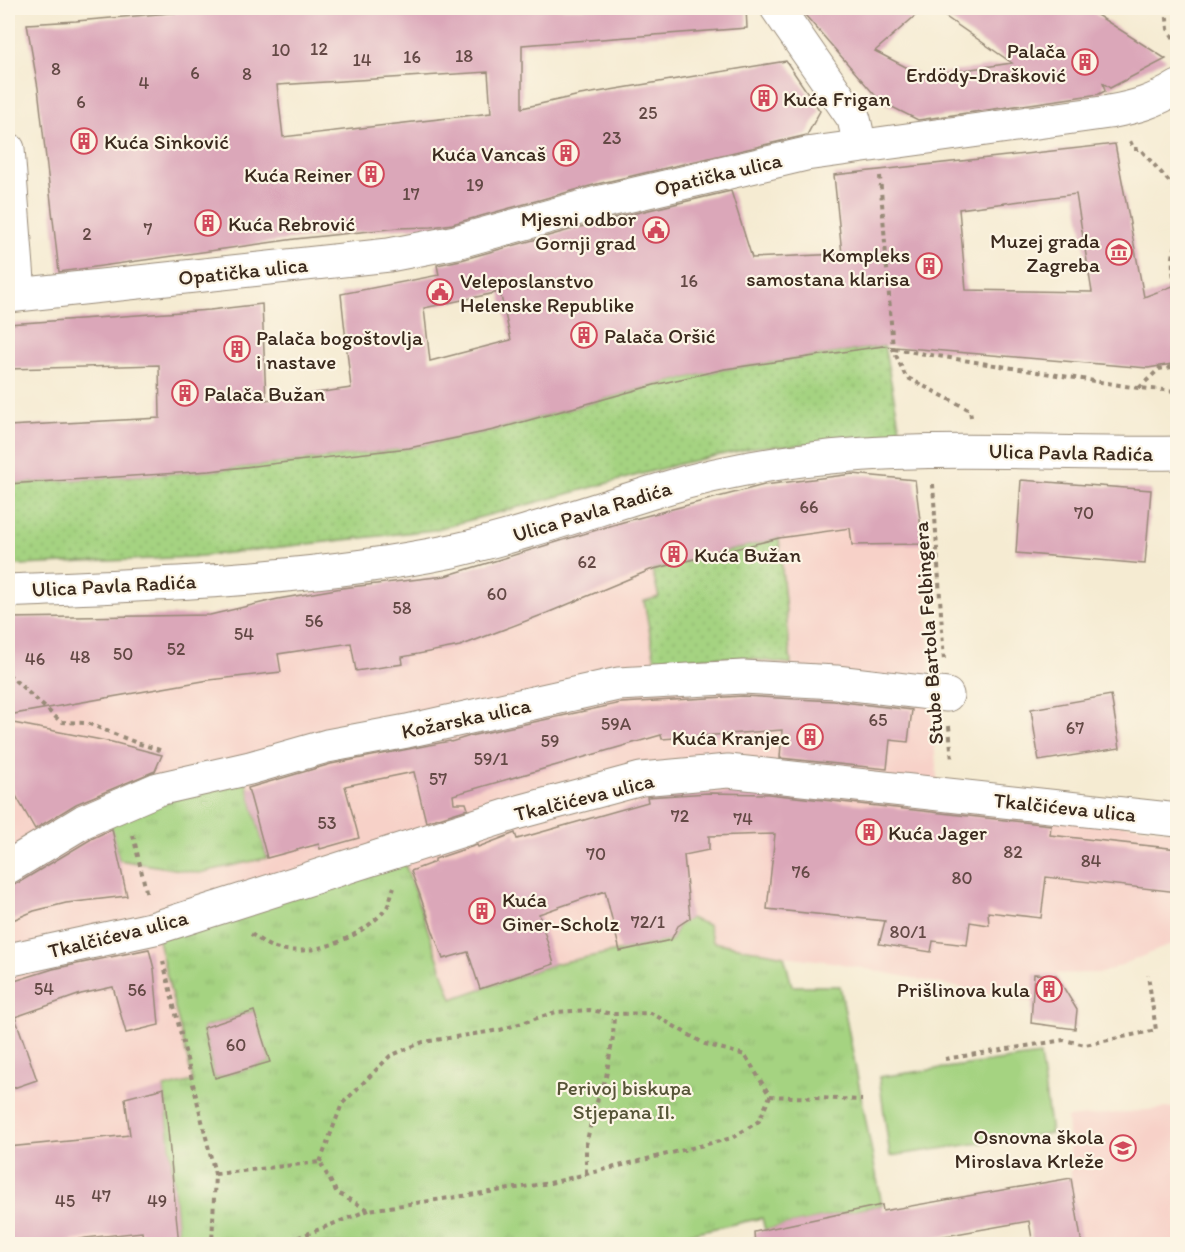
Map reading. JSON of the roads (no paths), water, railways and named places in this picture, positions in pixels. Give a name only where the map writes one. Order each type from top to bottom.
[{"type":"street","points":[[777,8],[854,119],[860,146]]},
{"type":"street","name":"Opatička ulica","points":[[13,295],[389,255],[456,242],[601,202],[806,154],[1109,112],[1157,100],[1178,87]]},
{"type":"street","points":[[8,149],[13,295]]},
{"type":"street","name":"Ulica Pavla Radića","points":[[8,591],[239,579],[406,559],[490,541],[667,488],[759,466],[802,460],[847,455],[941,451],[1178,453]]},
{"type":"street","name":"Kožarska ulica","points":[[8,867],[84,821],[158,789],[242,770],[327,746],[635,682],[743,677],[836,682],[946,694]]},
{"type":"street","name":"Tkalčićeva ulica","points":[[8,960],[156,927],[519,812],[641,779],[728,771],[1178,820]]},
{"type":"place","name":"Palača Erdödy-Drašković","points":[[1085,62]]},
{"type":"place","name":"Kuća Frigan","points":[[764,98]]},
{"type":"place","name":"Kuća Sinković","points":[[84,141]]},
{"type":"place","name":"Kuća Vancaš","points":[[566,153]]},
{"type":"place","name":"Kuća Reiner","points":[[371,174]]},
{"type":"place","name":"Kuća Rebrović","points":[[208,223]]},
{"type":"place","name":"Mjesni odbor Gornji grad","points":[[656,230]]},
{"type":"place","name":"Muzej grada Zagreba","points":[[1119,252]]},
{"type":"place","name":"Kompleks samostana klarisa","points":[[929,266]]},
{"type":"place","name":"Veleposlanstvo Helenske Republike","points":[[440,292]]},
{"type":"place","name":"Palača Oršić","points":[[584,335]]},
{"type":"place","name":"Palača bogoštovlja i nastave","points":[[237,349]]},
{"type":"place","name":"Palača Bužan","points":[[185,393]]},
{"type":"place","name":"Kuća Bužan","points":[[674,554]]},
{"type":"place","name":"Kuća Kranjec","points":[[810,737]]},
{"type":"place","name":"Kuća Jager","points":[[869,832]]},
{"type":"place","name":"Kuća Giner-Scholz","points":[[482,911]]},
{"type":"place","name":"Prišlinova kula","points":[[1049,989]]},
{"type":"place","name":"Osnovna škola Miroslava Krleže","points":[[1123,1148]]},
{"type":"park label","name":"Perivoj biskupa Stjepana II.","points":[[624,1099]]}]
